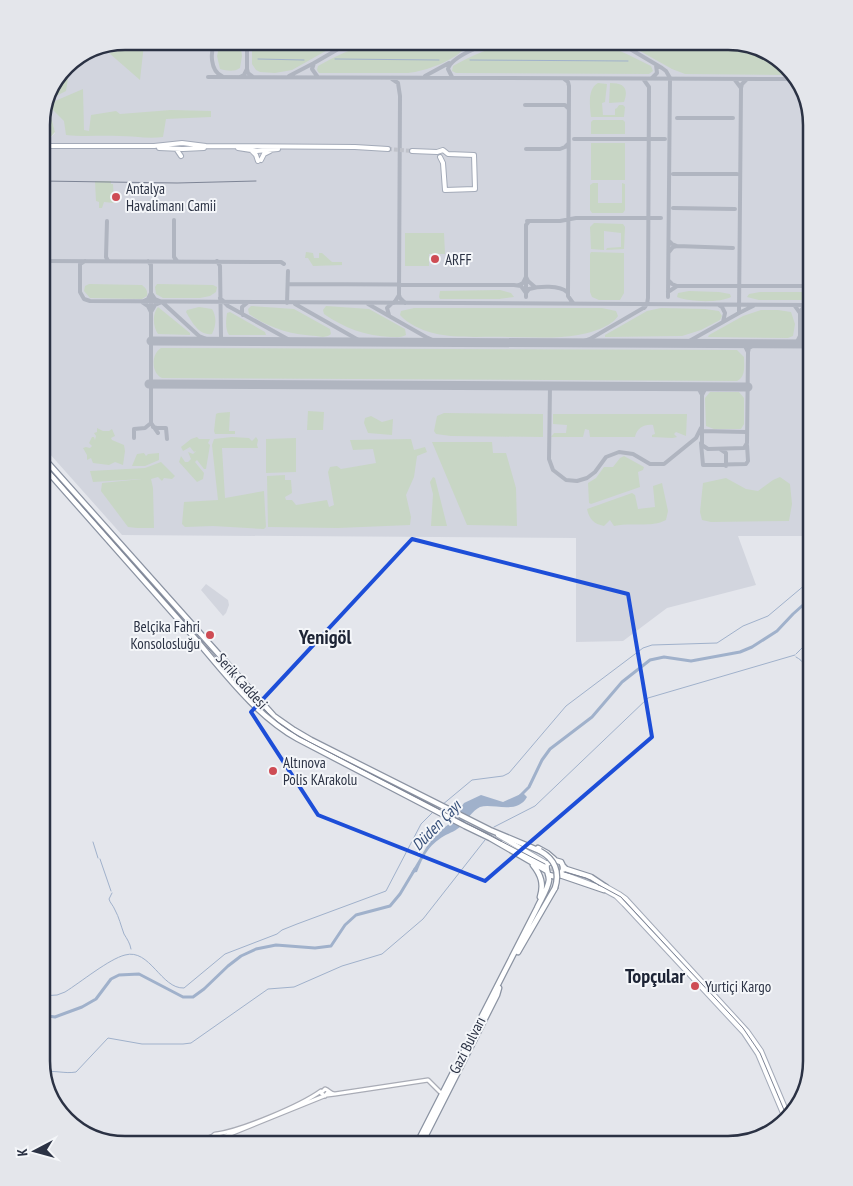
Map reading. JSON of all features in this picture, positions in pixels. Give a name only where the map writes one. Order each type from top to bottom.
[{"type":"highway","name":"Serik Caddesi","points":[[50,465],[274,716],[294,730],[496,833]]},
{"type":"highway","name":"Serik Caddesi","points":[[50,474],[273,723],[298,739],[485,835],[548,873],[561,872]]},
{"type":"highway","points":[[261,702],[301,732],[406,785],[422,796]]},
{"type":"highway","points":[[256,706],[274,727],[296,741],[436,811]]},
{"type":"highway","points":[[496,833],[540,851],[550,858],[556,868],[555,888],[517,953]]},
{"type":"highway","points":[[496,833],[542,850],[554,860],[560,862],[561,872]]},
{"type":"highway","points":[[518,946],[547,888],[549,882],[547,864],[554,860]]},
{"type":"highway","points":[[518,946],[539,898],[542,886],[539,873],[528,861]]},
{"type":"highway","points":[[517,953],[561,872],[566,869],[591,877],[605,888]]},
{"type":"highway","points":[[561,872],[605,888]]},
{"type":"highway","name":"Gazi Bulvarı","points":[[422,1136],[518,946]]},
{"type":"highway","name":"Gazi Bulvarı","points":[[422,1136],[517,953]]},
{"type":"highway","points":[[421,1136],[440,1092],[491,991],[502,977]]},
{"type":"main road","points":[[259,145],[262,148],[259,150]]},
{"type":"main road","points":[[50,147],[154,146],[182,147],[194,148],[248,149],[259,150],[388,150],[360,147],[259,145],[206,146],[182,147],[170,148],[50,147]]},
{"type":"main road","points":[[170,148],[178,150],[182,156],[187,150],[194,148]]},
{"type":"main road","points":[[248,149],[260,160],[266,153],[277,149]]},
{"type":"main road","points":[[443,156],[443,182],[445,190],[475,189],[475,156],[443,156],[412,152],[444,151],[443,156]]},
{"type":"main road","points":[[490,838],[545,864],[496,833]]},
{"type":"main road","points":[[605,888],[626,899],[748,1031],[761,1051],[785,1109]]},
{"type":"main road","points":[[605,888],[624,904],[744,1033],[758,1054],[783,1112]]},
{"type":"main road","points":[[322,1091],[321,1094],[336,1094],[428,1080],[440,1092]]},
{"type":"main road","points":[[219,1136],[303,1102],[326,1089],[327,1094]]},
{"type":"main road","points":[[219,1136],[327,1094]]},
{"type":"highlighted area","points":[[412,539],[628,594],[652,737],[485,881],[318,815],[251,712]]},
{"type":"shaded area","points":[[733,50],[765,60],[781,72],[793,88],[800,106],[803,125],[803,536],[738,536],[756,585],[667,608],[623,641],[576,642],[576,538],[122,535],[50,454],[50,138],[55,133],[50,119],[51,111],[56,96],[72,72],[96,56],[111,51]]},
{"type":"shaded area","points":[[206,584],[228,600],[229,605],[223,616],[201,590]]},
{"type":"green space","points":[[119,50],[143,50],[140,80],[109,53]]},
{"type":"green space","points":[[218,50],[241,50],[240,68],[231,71],[220,69],[217,56]]},
{"type":"green space","points":[[252,50],[327,50],[292,70],[275,73],[260,72],[252,64]]},
{"type":"green space","points":[[351,50],[463,50],[454,57],[439,64],[408,73],[319,73],[317,70],[318,66]]},
{"type":"green space","points":[[488,50],[618,50],[651,66],[653,71],[649,74],[456,73],[452,71],[453,66]]},
{"type":"green space","points":[[733,50],[757,56],[774,66],[784,75],[685,74],[640,51]]},
{"type":"green space","points":[[67,78],[68,78],[66,91],[56,96]]},
{"type":"green space","points":[[598,83],[607,84],[605,102],[602,103],[603,115],[615,115],[615,109],[619,105],[623,105],[625,107],[624,117],[591,117],[591,93],[594,86]]},
{"type":"green space","points":[[610,83],[619,84],[624,87],[626,93],[624,102],[609,103]]},
{"type":"green space","points":[[83,89],[84,130],[89,131],[91,115],[116,111],[120,114],[171,110],[211,111],[211,117],[166,119],[163,137],[66,135],[64,121],[52,109],[55,101]]},
{"type":"green space","points":[[50,118],[52,120],[55,132],[50,138]]},
{"type":"green space","points":[[593,120],[623,120],[625,122],[625,134],[591,134],[591,122]]},
{"type":"green space","points":[[591,143],[625,143],[625,180],[591,180]]},
{"type":"green space","points":[[95,181],[111,181],[111,184],[113,184],[114,203],[104,202],[102,208],[99,208],[99,202],[96,201]]},
{"type":"green space","points":[[598,183],[598,203],[622,203],[622,183],[625,184],[625,210],[623,213],[592,213],[590,210],[590,185]]},
{"type":"green space","points":[[594,223],[623,224],[625,227],[624,249],[606,250],[607,248],[621,247],[621,233],[604,231],[604,250],[591,249],[590,227]]},
{"type":"green space","points":[[405,233],[444,233],[445,254],[429,254],[429,266],[405,266]]},
{"type":"green space","points":[[306,252],[313,253],[314,258],[319,258],[319,253],[322,253],[332,262],[342,262],[342,265],[313,266],[308,258],[305,258]]},
{"type":"green space","points":[[591,252],[624,253],[624,293],[620,300],[599,300],[592,297],[590,292]]},
{"type":"green space","points":[[89,284],[142,285],[146,290],[147,296],[142,299],[90,298],[84,291],[85,286]]},
{"type":"green space","points":[[157,284],[213,285],[217,287],[216,292],[210,296],[200,298],[163,298],[156,294],[155,287]]},
{"type":"green space","points":[[500,290],[511,293],[514,297],[499,299],[440,299],[439,297],[440,291]]},
{"type":"green space","points":[[689,291],[719,292],[730,294],[731,297],[704,301],[677,297],[678,293]]},
{"type":"green space","points":[[760,292],[803,292],[803,300],[759,300],[747,297],[749,294]]},
{"type":"green space","points":[[251,306],[294,309],[330,329],[331,334],[322,337],[281,330],[249,314],[248,309]]},
{"type":"green space","points":[[326,306],[369,309],[405,329],[406,335],[402,337],[382,336],[356,330],[324,314],[323,310]]},
{"type":"green space","points":[[158,307],[190,333],[190,335],[158,334],[154,320]]},
{"type":"green space","points":[[199,307],[212,309],[214,312],[215,322],[212,334],[200,331],[186,312],[187,310]]},
{"type":"green space","points":[[414,308],[602,308],[616,311],[618,316],[600,329],[570,336],[544,338],[461,337],[442,335],[424,330],[411,324],[400,315],[401,311]]},
{"type":"green space","points":[[661,308],[705,309],[719,311],[722,316],[720,320],[701,330],[682,336],[605,337],[605,335],[647,311]]},
{"type":"green space","points":[[761,310],[791,312],[795,324],[793,336],[788,338],[708,337],[743,316]]},
{"type":"green space","points":[[230,312],[265,332],[266,335],[229,335],[226,321],[227,313]]},
{"type":"green space","points":[[161,348],[737,350],[744,357],[744,367],[742,377],[737,381],[162,378],[158,376],[154,368],[155,355]]},
{"type":"green space","points":[[710,392],[739,392],[744,398],[744,424],[741,429],[714,429],[706,426],[705,398]]},
{"type":"green space","points":[[308,411],[324,412],[323,430],[307,430]]},
{"type":"green space","points":[[230,412],[229,431],[235,431],[235,434],[215,434],[216,414]]},
{"type":"green space","points":[[444,413],[543,414],[543,437],[451,436],[436,434],[434,431],[437,416]]},
{"type":"green space","points":[[553,414],[687,414],[686,436],[676,432],[674,434],[677,437],[673,438],[652,437],[655,434],[653,425],[650,425],[639,429],[635,437],[590,437],[589,430],[585,429],[583,437],[551,437],[554,433],[566,433],[567,425],[553,424]]},
{"type":"green space","points":[[371,416],[382,422],[393,419],[392,435],[368,433],[364,423],[365,418]]},
{"type":"green space","points":[[97,428],[103,431],[112,429],[115,436],[111,438],[112,440],[124,445],[123,465],[115,462],[109,465],[93,463],[91,458],[87,460],[87,455],[83,448],[90,448],[92,446],[89,443],[92,437],[95,440],[96,436],[94,433],[97,432]]},
{"type":"green space","points":[[197,437],[199,439],[210,439],[208,443],[210,445],[206,469],[197,460],[195,462],[204,473],[203,479],[197,482],[179,462],[181,456],[185,462],[191,459],[188,452],[193,454],[196,451],[194,452],[190,447],[183,451],[181,447]]},
{"type":"green space","points":[[256,437],[258,448],[222,448],[225,498],[264,491],[266,527],[264,529],[213,526],[185,527],[182,524],[184,502],[218,500],[212,445],[214,439],[249,438],[252,441]]},
{"type":"green space","points":[[296,438],[296,472],[266,473],[266,439]]},
{"type":"green space","points":[[411,439],[414,450],[425,447],[427,452],[417,456],[414,477],[406,495],[411,517],[410,525],[338,528],[268,527],[267,476],[285,475],[285,480],[291,480],[292,493],[285,497],[286,500],[292,500],[296,505],[327,500],[329,507],[334,505],[328,472],[330,467],[337,466],[341,469],[376,463],[373,449],[353,450],[350,440]]},
{"type":"green space","points":[[432,442],[492,442],[493,453],[506,453],[516,488],[517,526],[467,525]]},
{"type":"green space","points":[[144,453],[146,456],[159,453],[159,460],[145,466],[132,466],[137,454]]},
{"type":"green space","points":[[624,456],[644,467],[643,470],[638,472],[640,487],[591,504],[589,503],[588,483],[596,478],[604,467],[613,467]]},
{"type":"green space","points":[[161,462],[175,476],[172,479],[164,478],[162,481],[158,477],[151,479],[154,528],[128,527],[101,491],[102,483],[142,479],[93,482],[90,471],[145,468]]},
{"type":"green space","points":[[433,477],[435,478],[447,526],[431,526],[433,494],[430,482]]},
{"type":"green space","points":[[780,477],[790,484],[792,504],[789,521],[711,522],[702,520],[700,512],[703,483],[726,478],[746,489],[758,491]]},
{"type":"green space","points":[[662,483],[668,511],[666,520],[654,524],[614,526],[610,520],[604,526],[597,524],[589,516],[587,509],[632,493],[635,495],[638,509],[655,507],[653,486]]},
{"type":"water","points":[[523,793],[527,797],[517,806],[485,806],[477,809],[459,827],[434,843],[424,856],[417,872],[411,873],[433,836],[449,824],[464,803],[481,795],[503,802]]},
{"type":"waterway","points":[[258,59],[304,60]]},
{"type":"waterway","points":[[335,59],[439,60]]},
{"type":"waterway","points":[[470,60],[628,61]]},
{"type":"waterway","points":[[442,805],[472,780],[503,776],[509,773],[566,706],[643,648],[652,645],[717,643],[743,626],[768,616],[803,587]]},
{"type":"waterway","name":"Düden Çayı","points":[[520,796],[529,787],[542,760],[550,749],[592,717],[622,682],[650,660],[664,657],[691,661],[740,652],[752,647],[777,631],[803,605]]},
{"type":"waterway","points":[[796,654],[803,647]]},
{"type":"waterway","points":[[494,827],[535,806],[648,698],[795,655]]},
{"type":"waterway","points":[[796,657],[803,663]]},
{"type":"waterway","points":[[50,995],[65,992],[118,957],[134,954],[142,957],[176,987],[184,988],[225,954],[277,934],[297,924],[386,891],[421,824],[433,812]]},
{"type":"waterway","points":[[51,1071],[76,1072],[108,1038],[142,1044],[191,1043],[268,989],[294,987],[342,966],[382,954],[423,919],[485,840]]},
{"type":"waterway","points":[[93,842],[98,858]]},
{"type":"waterway","points":[[100,859],[111,891]]},
{"type":"waterway","name":"Düden Çayı","points":[[50,1016],[55,1017],[82,1007],[96,999],[111,979],[119,975],[139,974],[183,997],[193,997],[241,956],[256,949],[276,945],[315,948],[331,946],[345,925],[356,915],[390,906],[400,894],[415,869]]},
{"type":"waterway","points":[[112,893],[109,900],[131,949]]},
{"type":"taxiway","points":[[212,50],[213,66],[218,74],[222,76]]},
{"type":"taxiway","points":[[247,50],[247,69]]},
{"type":"taxiway","points":[[317,76],[312,69],[314,63],[337,50]]},
{"type":"taxiway","points":[[452,77],[448,69],[450,65],[472,50]]},
{"type":"taxiway","points":[[632,50],[662,68],[670,78],[668,297]]},
{"type":"taxiway","points":[[289,76],[314,63]]},
{"type":"taxiway","points":[[425,76],[449,63]]},
{"type":"taxiway","points":[[652,78],[657,73],[656,65]]},
{"type":"taxiway","points":[[240,77],[244,75],[247,69],[248,73],[252,76]]},
{"type":"taxiway","points":[[208,77],[787,79]]},
{"type":"taxiway","points":[[392,79],[398,83],[400,96],[399,295]]},
{"type":"taxiway","points":[[564,79],[568,82],[569,86],[568,296],[573,303]]},
{"type":"taxiway","points":[[644,80],[649,87],[648,298],[644,308]]},
{"type":"taxiway","points":[[735,80],[741,88],[746,80]]},
{"type":"taxiway","points":[[684,344],[739,313],[741,88]]},
{"type":"taxiway","points":[[525,105],[565,105],[568,108]]},
{"type":"taxiway","points":[[677,118],[733,118]]},
{"type":"taxiway","points":[[574,139],[665,139]]},
{"type":"taxiway","points":[[526,149],[560,149],[568,144]]},
{"type":"taxiway","points":[[673,174],[737,174]]},
{"type":"taxiway","points":[[673,208],[735,209]]},
{"type":"taxiway","points":[[527,221],[560,221],[576,218],[661,218]]},
{"type":"taxiway","points":[[174,220],[174,257],[177,261]]},
{"type":"taxiway","points":[[107,221],[106,257],[108,261]]},
{"type":"taxiway","points":[[526,297],[526,225],[529,221]]},
{"type":"taxiway","points":[[669,241],[677,246],[673,247],[669,252]]},
{"type":"taxiway","points":[[677,246],[733,248]]},
{"type":"taxiway","points":[[50,261],[281,262],[284,264]]},
{"type":"taxiway","points":[[85,261],[80,264],[80,292],[84,299],[90,301],[803,305]]},
{"type":"taxiway","points":[[148,261],[151,265],[151,423],[158,433]]},
{"type":"taxiway","points":[[217,261],[220,266],[221,337],[225,342]]},
{"type":"taxiway","points":[[287,303],[288,271]]},
{"type":"taxiway","points":[[519,285],[523,283],[526,277],[535,287]]},
{"type":"taxiway","points":[[668,292],[677,286],[669,281]]},
{"type":"taxiway","points":[[288,284],[514,285],[521,286],[526,293]]},
{"type":"taxiway","points":[[677,286],[803,286]]},
{"type":"taxiway","points":[[526,293],[529,289],[538,287],[555,287],[567,292]]},
{"type":"taxiway","points":[[151,293],[155,299],[162,302],[155,305],[151,312],[148,306],[142,302],[148,299],[151,293]]},
{"type":"taxiway","points":[[394,303],[399,295],[405,303]]},
{"type":"taxiway","points":[[220,298],[228,306],[293,342]]},
{"type":"taxiway","points":[[162,302],[199,336],[212,341]]},
{"type":"taxiway","points":[[243,315],[242,307],[247,303]]},
{"type":"taxiway","points":[[389,315],[387,308],[392,303]]},
{"type":"taxiway","points":[[295,304],[362,342]]},
{"type":"taxiway","points":[[368,304],[439,343]]},
{"type":"taxiway","points":[[719,305],[725,313],[723,322]]},
{"type":"taxiway","points":[[737,314],[753,306]]},
{"type":"taxiway","points":[[795,306],[800,313],[803,308]]},
{"type":"taxiway","points":[[579,343],[590,339],[645,307]]},
{"type":"taxiway","points":[[800,313],[800,336]]},
{"type":"taxiway","points":[[793,344],[797,342],[800,336],[803,342]]},
{"type":"taxiway","points":[[740,344],[745,346],[748,352],[749,348],[755,344]]},
{"type":"taxiway","points":[[706,387],[702,395],[702,445],[708,449],[744,448],[747,443],[748,352]]},
{"type":"taxiway","points":[[550,386],[549,459],[553,470],[566,480],[577,481],[587,478],[595,472],[606,457],[619,452],[633,454],[650,464],[664,464],[696,438],[701,428]]},
{"type":"taxiway","points":[[693,387],[699,389],[701,393]]},
{"type":"taxiway","points":[[134,438],[134,429],[145,428],[151,423]]},
{"type":"taxiway","points":[[153,427],[166,428],[167,439]]},
{"type":"taxiway","points":[[702,431],[747,431]]},
{"type":"taxiway","points":[[701,443],[703,465],[746,464],[748,461],[747,445]]},
{"type":"taxiway","points":[[720,449],[726,453],[726,466]]},
{"type":"runway","points":[[151,341],[803,344]]},
{"type":"runway","points":[[149,384],[748,387]]},
{"type":"tunnel","points":[[388,149],[412,151]]},
{"type":"tunnel","points":[[546,863],[565,870]]},
{"type":"tunnel","points":[[545,866],[559,872]]},
{"type":"tram line","points":[[50,181],[177,183],[256,181]]},
{"type":"tram line","points":[[50,470],[257,703],[280,724],[298,736],[545,864]]},
{"type":"tram line","points":[[564,872],[586,878],[621,897],[743,1028],[760,1053],[784,1110]]},
{"type":"place","name":"Antalya Havalimanı Camii","points":[[116,197]]},
{"type":"place","name":"ARFF","points":[[435,259]]},
{"type":"place","name":"Belçika Fahri Konsolosluğu","points":[[210,635]]},
{"type":"place","name":"Altınova Polis KArakolu","points":[[273,771]]},
{"type":"place","name":"Yurtiçi Kargo","points":[[695,986]]},
{"type":"district","name":"Yenigöl","points":[[325,637]]},
{"type":"district","name":"Topçular","points":[[655,976]]}]
